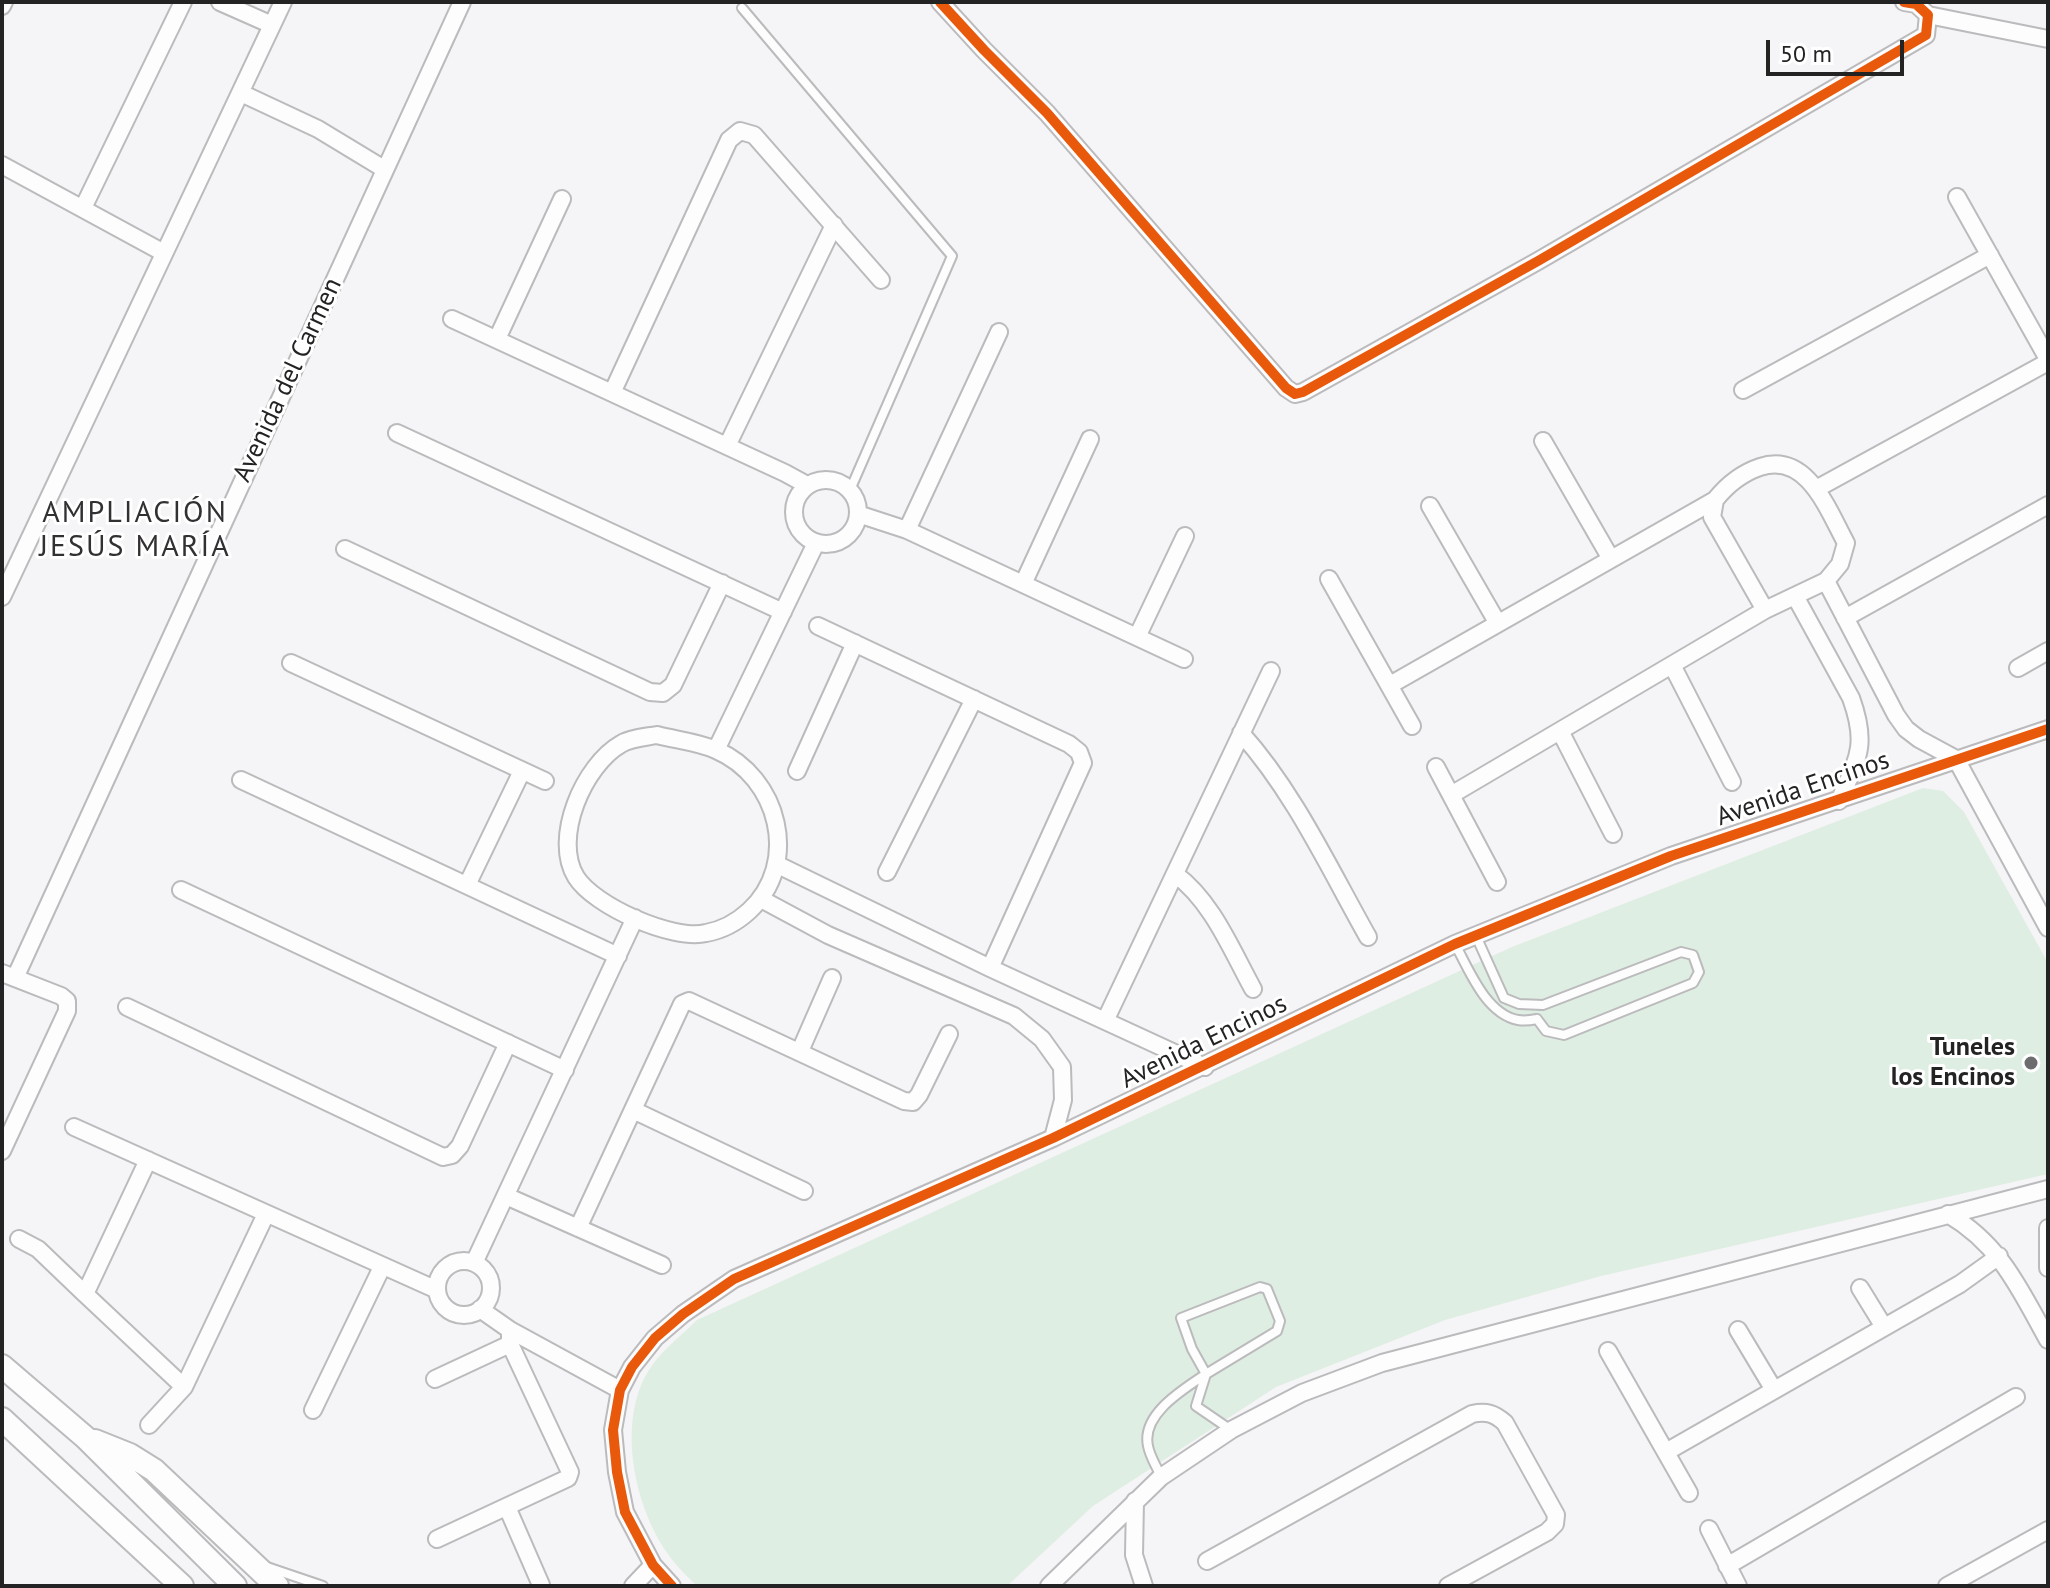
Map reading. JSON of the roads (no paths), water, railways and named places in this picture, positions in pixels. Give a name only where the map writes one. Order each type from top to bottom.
[{"type":"main road","points":[[2,1366],[86,1438],[235,1586]]},
{"type":"main road","points":[[2,1419],[182,1586]]},
{"type":"main road","points":[[86,1438],[130,1455],[154,1470],[277,1586]]},
{"type":"street","points":[[83,208],[183,2]]},
{"type":"street","points":[[220,2],[272,25]]},
{"type":"street","points":[[2,597],[283,2]]},
{"type":"street","name":"Avenida del Carmen","points":[[9,975],[462,2]]},
{"type":"street","points":[[940,2],[1047,113],[1286,388],[1295,394],[1538,261],[1902,51],[1926,35],[1928,15]]},
{"type":"street","points":[[1904,2],[1916,4],[1928,15],[2048,39]]},
{"type":"street","points":[[241,93],[318,129],[384,169]]},
{"type":"street","points":[[612,393],[729,140],[740,131],[754,135],[881,280]]},
{"type":"street","points":[[2,165],[164,253]]},
{"type":"street","points":[[1816,489],[2048,360],[1957,197]]},
{"type":"street","points":[[497,339],[562,199]]},
{"type":"street","points":[[727,446],[834,225]]},
{"type":"street","points":[[1743,390],[1990,255]]},
{"type":"street","points":[[452,319],[807,485]]},
{"type":"street","points":[[907,530],[999,332]]},
{"type":"street","points":[[397,433],[783,612]]},
{"type":"street","points":[[1023,584],[1090,439]]},
{"type":"street","points":[[1543,441],[1611,559]]},
{"type":"street","points":[[1390,685],[1715,500],[1738,477],[1776,462],[1798,470],[1816,489],[1846,543],[1840,564],[1826,581],[1765,610],[1451,795]]},
{"type":"street","points":[[821,479],[837,481],[850,490],[858,514],[854,528],[844,539],[830,544],[816,543],[803,536],[795,524],[793,510],[797,496],[807,485],[821,479]]},
{"type":"street","points":[[1715,500],[1712,517],[1765,610]]},
{"type":"street","points":[[1845,618],[2048,505]]},
{"type":"street","points":[[1430,506],[1497,622]]},
{"type":"street","points":[[858,514],[907,530],[1184,659]]},
{"type":"street","points":[[1137,637],[1185,536]]},
{"type":"street","points":[[716,750],[816,543]]},
{"type":"street","points":[[345,549],[650,692],[663,693],[673,685],[722,583]]},
{"type":"street","points":[[1329,579],[1412,726]]},
{"type":"street","points":[[1826,581],[1901,722],[1919,739],[1956,759],[2048,928]]},
{"type":"street","points":[[1795,596],[1857,714],[1862,741],[1839,801]]},
{"type":"street","points":[[818,626],[1069,744],[1079,752],[1083,763],[990,968]]},
{"type":"street","points":[[797,771],[855,643]]},
{"type":"street","points":[[2018,668],[2048,651]]},
{"type":"street","points":[[291,663],[545,781]]},
{"type":"street","points":[[1672,665],[1732,782]]},
{"type":"street","points":[[1105,1021],[1271,671]]},
{"type":"street","points":[[887,872],[974,699]]},
{"type":"street","name":"Avenida Encinos","points":[[672,1586],[653,1565],[625,1512],[613,1430],[620,1390],[632,1367],[655,1338],[683,1314],[734,1279],[1053,1138],[1455,944],[1671,856],[2048,729]]},
{"type":"street","points":[[1560,731],[1613,834]]},
{"type":"street","points":[[1241,733],[1278,780],[1368,937]]},
{"type":"street","points":[[657,735],[716,750],[748,771],[768,798],[779,831],[778,865],[761,899],[736,922],[705,934],[678,933],[635,918],[588,892],[575,875],[569,858],[570,819],[597,764],[623,742],[657,735]]},
{"type":"street","points":[[1436,767],[1497,882]]},
{"type":"street","points":[[467,885],[522,771]]},
{"type":"street","points":[[241,780],[618,956]]},
{"type":"street","points":[[778,865],[990,968],[1205,1067]]},
{"type":"street","points":[[1175,874],[1193,888],[1209,910],[1253,989]]},
{"type":"street","points":[[181,890],[565,1070]]},
{"type":"street","points":[[761,899],[828,935],[1014,1016],[1042,1039],[1062,1067],[1063,1100],[1053,1138]]},
{"type":"street","points":[[474,1263],[635,918]]},
{"type":"street","points":[[2,1151],[67,1011],[67,1001],[61,996],[9,975]]},
{"type":"street","points":[[800,1051],[832,978]]},
{"type":"street","points":[[578,1228],[682,1004],[689,1001],[904,1101],[913,1102],[919,1095],[949,1034]]},
{"type":"street","points":[[127,1007],[443,1157],[452,1155],[460,1146],[508,1043]]},
{"type":"street","points":[[633,1110],[804,1191]]},
{"type":"street","points":[[74,1127],[437,1290]]},
{"type":"street","points":[[85,1294],[148,1160]]},
{"type":"street","points":[[1049,1586],[1161,1477],[1231,1430],[1302,1393],[1382,1363],[2048,1189]]},
{"type":"street","points":[[506,1196],[662,1265]]},
{"type":"street","points":[[149,1425],[184,1387],[266,1214]]},
{"type":"street","points":[[1948,1214],[1971,1227],[1999,1256],[2048,1340]]},
{"type":"street","points":[[2048,1228],[2048,1268]]},
{"type":"street","points":[[19,1239],[38,1249],[184,1387]]},
{"type":"street","points":[[1666,1452],[1960,1284],[1999,1256]]},
{"type":"street","points":[[474,1263],[488,1276],[490,1285],[486,1303],[473,1313],[456,1314],[443,1305],[437,1290],[441,1275],[452,1264],[474,1263]]},
{"type":"street","points":[[313,1410],[382,1267]]},
{"type":"street","points":[[1860,1288],[1884,1327]]},
{"type":"street","points":[[480,1309],[510,1337],[620,1390]]},
{"type":"street","points":[[1738,1330],[1774,1390]]},
{"type":"street","points":[[435,1379],[510,1337]]},
{"type":"street","points":[[437,1539],[563,1482],[570,1472],[510,1337]]},
{"type":"street","points":[[1608,1351],[1689,1493]]},
{"type":"street","points":[[1727,1566],[2016,1397]]},
{"type":"street","points":[[1207,1561],[1472,1414],[1483,1411],[1505,1423],[1556,1515],[1555,1524],[1547,1532],[1448,1586]]},
{"type":"street","points":[[1135,1501],[1134,1555],[1144,1586]]},
{"type":"street","points":[[507,1507],[541,1585]]},
{"type":"street","points":[[1709,1529],[1738,1586]]},
{"type":"street","points":[[1947,1586],[2048,1530]]},
{"type":"street","points":[[633,1586],[653,1565]]},
{"type":"lane","points":[[742,8],[952,256],[850,490]]},
{"type":"lane","points":[[1476,936],[1504,998],[1519,1004],[1543,1005],[1681,952],[1693,955],[1699,972],[1693,983],[1564,1035],[1546,1031],[1537,1019]]},
{"type":"lane","points":[[1455,944],[1493,1006],[1520,1021],[1537,1019]]},
{"type":"lane","points":[[1537,1019],[1543,1005]]},
{"type":"lane","points":[[1161,1477],[1147,1444],[1154,1416],[1172,1397],[1206,1374],[1277,1331],[1280,1321],[1267,1289],[1260,1287],[1181,1318],[1192,1349],[1206,1374],[1196,1406],[1231,1430]]},
{"type":"lane","points":[[249,1560],[323,1586]]},
{"type":"place","name":"Tuneles los Encinos","points":[[2031,1063]]},
{"type":"district","name":"AMPLIACIÓN JESÚS MARÍA","points":[[135,530]]}]
